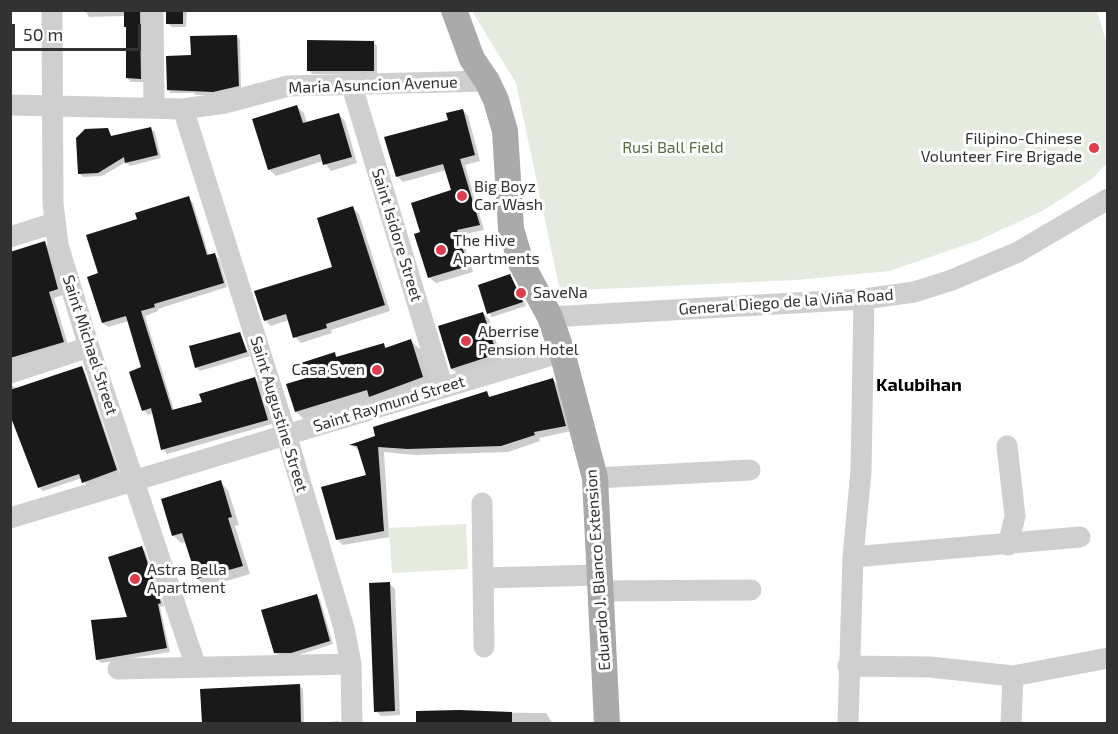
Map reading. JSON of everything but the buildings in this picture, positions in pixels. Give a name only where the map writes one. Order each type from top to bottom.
[{"type":"main road","name":"Eduardo J. Blanco Extension","points":[[454,10],[472,59],[487,81],[505,131],[511,229],[521,263],[549,317],[562,352],[595,478],[607,723]]},
{"type":"street","name":"Saint Michael Street","points":[[52,10],[54,224],[89,347],[196,667]]},
{"type":"street","points":[[153,10],[154,108]]},
{"type":"street","name":"Maria Asuncion Avenue","points":[[10,105],[183,109],[225,103],[288,86],[487,81]]},
{"type":"street","name":"Saint Isidore Street","points":[[351,83],[442,388]]},
{"type":"street","name":"Saint Augustine Street","points":[[183,109],[286,434],[344,628],[351,664],[352,723]]},
{"type":"street","name":"General Diego de la Viña Road","points":[[549,317],[864,299],[914,292],[952,280],[1018,252],[1107,199]]},
{"type":"street","points":[[10,237],[54,224]]},
{"type":"street","points":[[848,723],[853,558],[861,471],[864,299]]},
{"type":"street","points":[[10,373],[89,347]]},
{"type":"street","name":"Saint Raymund Street","points":[[10,518],[562,352]]},
{"type":"street","points":[[1007,446],[1015,516],[1008,545]]},
{"type":"street","points":[[595,478],[750,470]]},
{"type":"street","points":[[482,503],[483,646]]},
{"type":"street","points":[[853,558],[1080,537]]},
{"type":"street","points":[[483,578],[751,590]]},
{"type":"street","points":[[848,666],[930,667],[1013,676],[1107,658]]},
{"type":"street","points":[[118,669],[351,664]]},
{"type":"street","points":[[1011,723],[1013,676]]},
{"type":"green space","name":"Rusi Ball Field","points":[[472,11],[1097,11],[1107,44],[1107,163],[1093,178],[1044,210],[977,241],[889,271],[796,280],[560,291],[516,83]]},
{"type":"green space","points":[[466,524],[468,569],[392,573],[389,528]]},
{"type":"place","name":"Filipino-Chinese Volunteer Fire Brigade","points":[[1094,148]]},
{"type":"place","name":"Big Boyz Car Wash","points":[[462,196]]},
{"type":"place","name":"The Hive Apartments","points":[[441,250]]},
{"type":"place","name":"SaveNa","points":[[521,293]]},
{"type":"place","name":"Aberrise Pension Hotel","points":[[466,341]]},
{"type":"place","name":"Casa Sven","points":[[377,370]]},
{"type":"place","name":"Astra Bella Apartment","points":[[135,579]]},
{"type":"district","name":"Kalubihan","points":[[919,385]]}]
